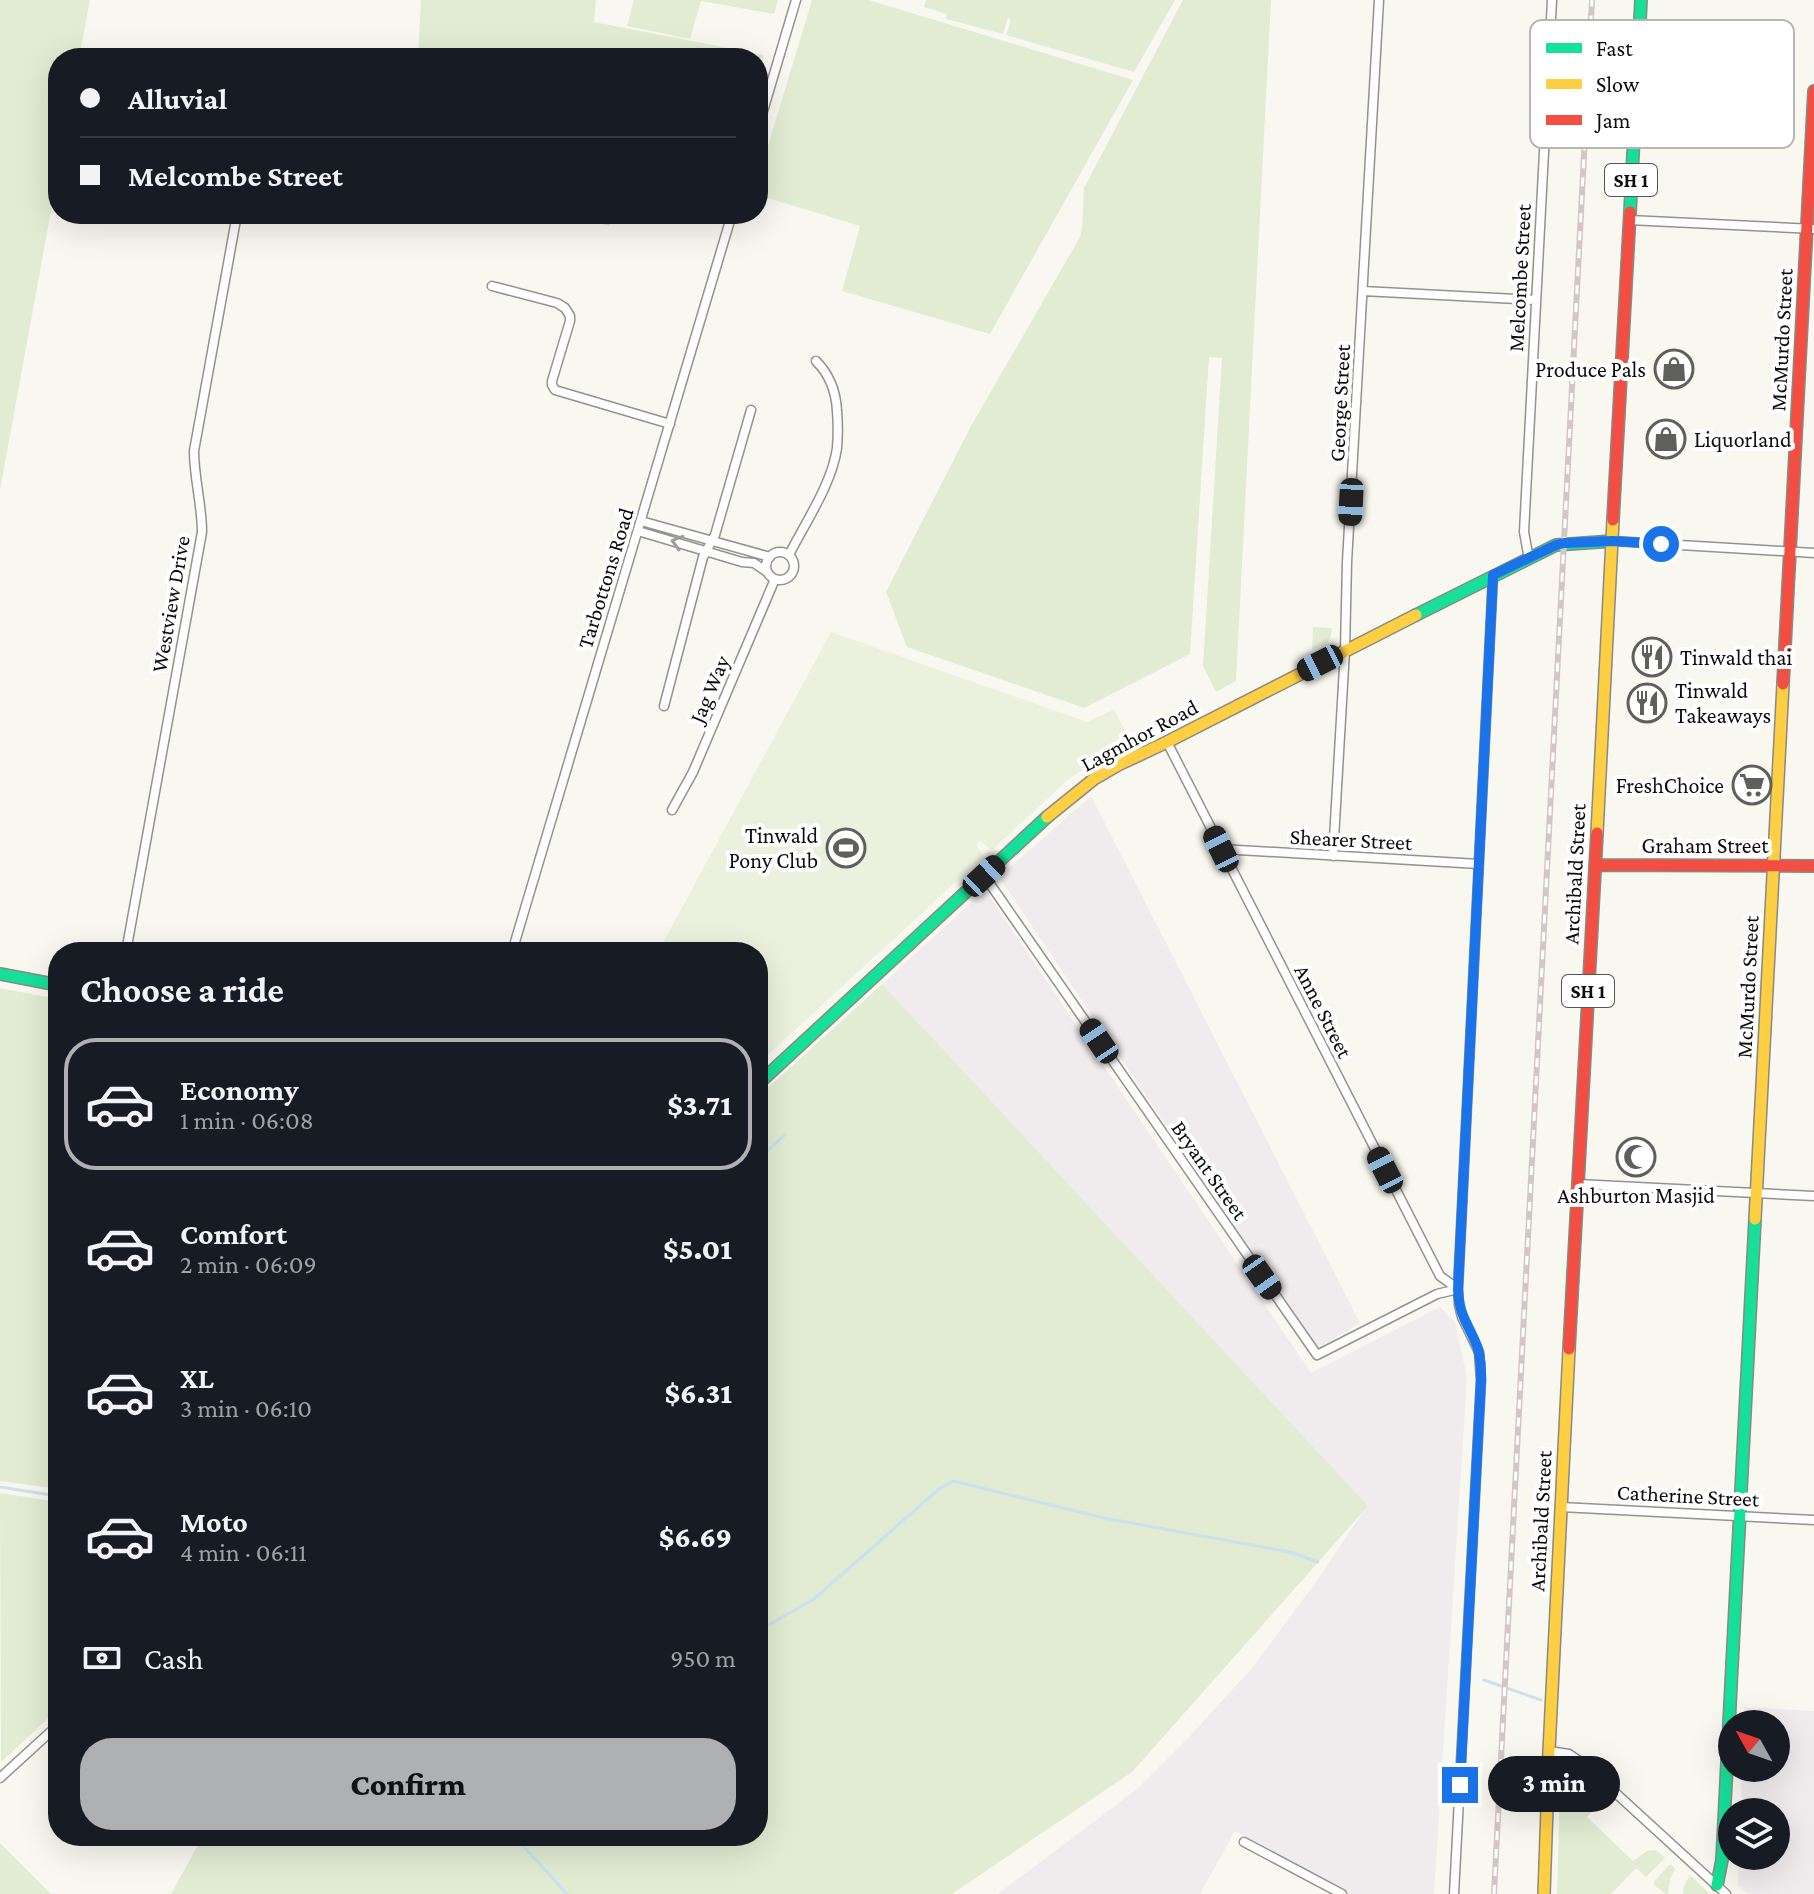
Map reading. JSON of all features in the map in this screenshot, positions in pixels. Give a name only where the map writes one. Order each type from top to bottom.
[{"type":"main road","name":"Archibald Street","points":[[1640,20],[1641,0]]},
{"type":"main road","name":"McMurdo Street","points":[[1717,1885],[1722,1860],[1789,551],[1810,229],[1814,91]]},
{"type":"main road","name":"Archibald Street","points":[[1544,1894],[1561,1507],[1633,148]]},
{"type":"main road","name":"Lagmhor Road","points":[[768,1075],[1078,791],[1118,765],[1556,545],[1613,541]]},
{"type":"main road","name":"Graham Street","points":[[1595,865],[1814,866]]},
{"type":"main road","points":[[0,974],[48,983]]},
{"type":"street","points":[[768,94],[796,0]]},
{"type":"street","name":"George Street","points":[[1333,856],[1379,0]]},
{"type":"street","name":"Melcombe Street","points":[[1551,20],[1552,0]]},
{"type":"street","name":"Melcombe Street","points":[[1529,559],[1524,532],[1544,148]]},
{"type":"street","points":[[1629,220],[1810,229]]},
{"type":"street","name":"Westview Drive","points":[[128,942],[202,532],[194,451],[235,224]]},
{"type":"street","name":"Tarbottons Road","points":[[515,942],[729,224]]},
{"type":"street","points":[[492,286],[557,303],[565,308],[570,321],[552,381],[555,390],[670,424]]},
{"type":"street","points":[[1363,291],[1536,300]]},
{"type":"street","points":[[789,555],[822,492],[837,448],[836,403],[832,383],[816,361]]},
{"type":"street","points":[[664,706],[703,557],[712,541],[751,410]]},
{"type":"street","points":[[641,521],[770,557]]},
{"type":"street","points":[[638,531],[754,563],[775,579],[782,580],[793,573],[793,560],[779,552],[770,557],[767,572]]},
{"type":"street","points":[[1613,541],[1814,553]]},
{"type":"street","points":[[1454,1894],[1481,1380],[1479,1352],[1462,1317],[1458,1289],[1493,575]]},
{"type":"street","name":"Jag Way","points":[[672,810],[693,772],[775,579]]},
{"type":"street","name":"Anne Street","points":[[1167,742],[1440,1276],[1458,1289]]},
{"type":"street","name":"Shearer Street","points":[[1221,849],[1479,864]]},
{"type":"street","name":"Bryant Street","points":[[984,876],[1317,1355],[1437,1294],[1458,1289]]},
{"type":"street","points":[[1578,1184],[1814,1196]]},
{"type":"street","name":"Catherine Street","points":[[1561,1507],[1814,1520]]},
{"type":"street","points":[[0,1778],[48,1734]]},
{"type":"street","points":[[1549,1751],[1569,1754],[1585,1765],[1726,1894]]},
{"type":"street","points":[[1244,1842],[1342,1894]]},
{"type":"shaded area","points":[[1091,796],[1360,1323],[1323,1345],[1315,1347],[999,877]]},
{"type":"shaded area","points":[[985,890],[1311,1373],[1440,1307],[1455,1322],[1467,1378],[1434,1894],[1351,1894],[1235,1831],[1200,1894],[998,1894],[1136,1790],[1190,1736],[1253,1667],[1367,1506],[882,984]]},
{"type":"shaded area","points":[[1744,1707],[1814,1711],[1814,1894],[1748,1894],[1738,1886],[1739,1870],[1790,1870],[1790,1798],[1741,1798],[1742,1782],[1790,1782],[1790,1710],[1744,1710]]},
{"type":"green space","points":[[0,0],[90,0],[81,48],[48,48],[49,224],[0,490]]},
{"type":"green space","points":[[421,0],[596,0],[594,22],[728,48],[419,48]]},
{"type":"green space","points":[[634,0],[778,0],[774,14],[701,1],[690,39],[627,26]]},
{"type":"green space","points":[[812,0],[869,0],[1133,80],[990,334],[842,291],[860,226],[768,198],[768,146]]},
{"type":"green space","points":[[926,0],[1175,0],[1134,72],[1006,35],[1011,20],[1008,18],[1003,34],[946,19],[947,14],[924,7]]},
{"type":"green space","points":[[1183,0],[1271,0],[1236,681],[1216,692],[1203,666],[1222,358],[1209,357],[1190,654],[1084,708],[907,647],[886,592],[971,426],[1080,237],[1084,188]]},
{"type":"green space","points":[[1313,627],[1332,628],[1329,640],[1312,650]]},
{"type":"green space","name":"Tinwald Pony Club","points":[[831,632],[1087,722],[1114,709],[1131,742],[1071,777],[992,850],[980,841],[976,845],[984,856],[768,1055],[768,942],[663,942]]},
{"type":"green space","points":[[882,984],[1368,1506],[1132,1772],[952,1894],[171,1894],[197,1846],[768,1846],[768,1088]]},
{"type":"green space","points":[[0,988],[48,997],[48,1488],[0,1481]]},
{"type":"green space","points":[[0,1493],[48,1500],[48,1718],[1,1762]]},
{"type":"green space","points":[[1573,1773],[1598,1791],[1595,1808],[1587,1817],[1633,1861],[1647,1851],[1656,1850],[1665,1858],[1646,1877],[1636,1868],[1611,1894],[1557,1894],[1560,1786]]},
{"type":"green space","points":[[0,1843],[51,1894],[0,1894]]},
{"type":"green space","points":[[1669,1865],[1675,1869],[1666,1894],[1654,1882]]},
{"type":"green space","points":[[1690,1875],[1710,1894],[1683,1894]]},
{"type":"waterway","points":[[768,1150],[785,1135]]},
{"type":"waterway","points":[[768,1625],[814,1599],[939,1489],[953,1481],[1104,1518],[1290,1552],[1318,1562]]},
{"type":"waterway","points":[[0,1487],[48,1494]]},
{"type":"waterway","points":[[1484,1680],[1541,1700]]},
{"type":"waterway","points":[[523,1846],[567,1894]]},
{"type":"railway","points":[[1591,20],[1592,0]]},
{"type":"railway","points":[[1494,1894],[1584,148]]},
{"type":"traffic: fast","points":[[1640,20],[1641,0]]},
{"type":"traffic: fast","points":[[1630,212],[1633,148]]},
{"type":"traffic: fast","points":[[1416,615],[1556,545],[1613,541]]},
{"type":"traffic: fast","points":[[768,1075],[1047,817]]},
{"type":"traffic: fast","points":[[0,974],[48,983]]},
{"type":"traffic: fast","points":[[1717,1885],[1722,1860],[1755,1219]]},
{"type":"traffic: slow","points":[[1597,833],[1613,520]]},
{"type":"traffic: slow","points":[[1047,817],[1094,779],[1118,765],[1416,615]]},
{"type":"traffic: slow","points":[[1755,1219],[1783,684]]},
{"type":"traffic: slow","points":[[1544,1894],[1569,1349]]},
{"type":"traffic: jam","points":[[1783,684],[1814,91]]},
{"type":"traffic: jam","points":[[1613,520],[1630,212]]},
{"type":"traffic: jam","points":[[1569,1349],[1597,833]]},
{"type":"traffic: jam","points":[[1595,865],[1814,866]]},
{"type":"place","name":"Produce Pals","points":[[1674,369]]},
{"type":"place","name":"Liquorland","points":[[1666,439]]},
{"type":"place","name":"Tinwald thai","points":[[1652,657]]},
{"type":"place","name":"Tinwald Takeaways","points":[[1647,703]]},
{"type":"place","name":"FreshChoice","points":[[1752,785]]},
{"type":"place","name":"Tinwald Pony Club","points":[[846,848]]},
{"type":"place","name":"Ashburton Masjid","points":[[1636,1157]]},
{"type":"route","points":[[1460,1785],[1481,1363],[1475,1342],[1462,1317],[1458,1289],[1493,575],[1564,543],[1613,541],[1661,544]]}]
